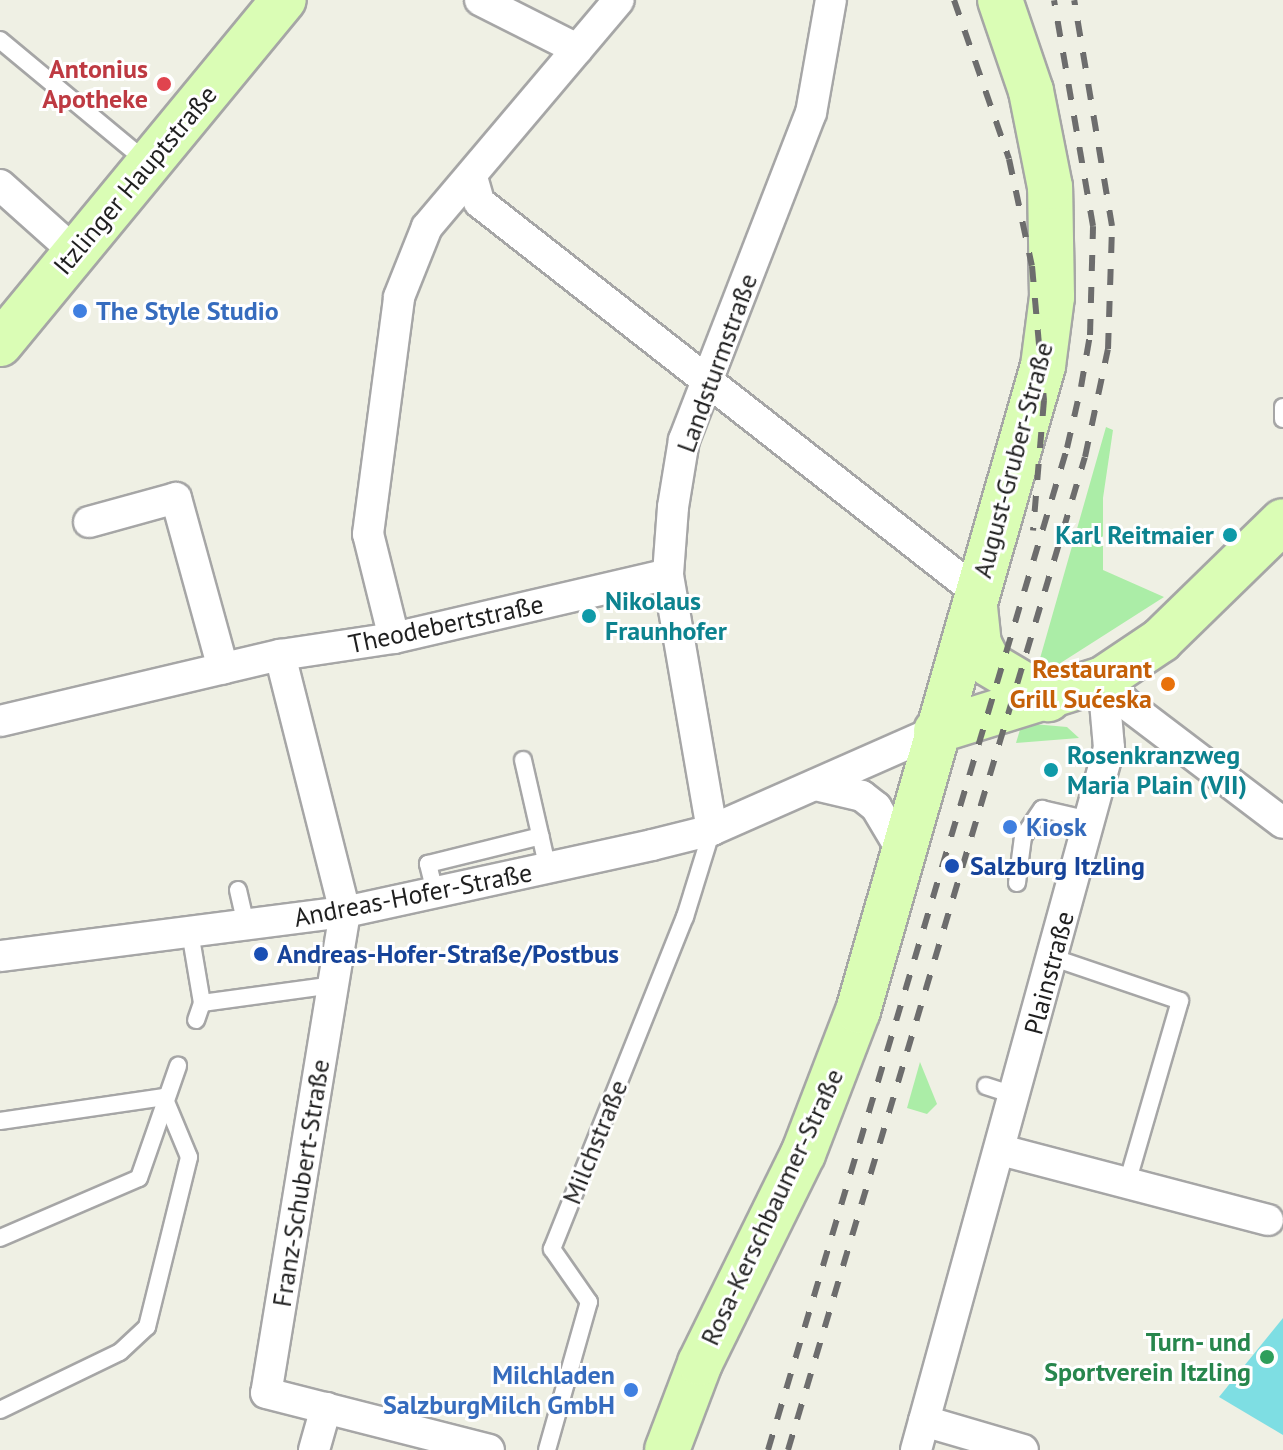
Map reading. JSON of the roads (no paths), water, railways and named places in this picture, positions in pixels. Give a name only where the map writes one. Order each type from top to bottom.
[{"type":"main road","name":"August-Gruber-Straße","points":[[936,731],[1043,366],[1052,297],[1053,236],[1042,136],[1000,0]]},
{"type":"main road","name":"Itzlinger Hauptstraße","points":[[3,334],[149,164],[269,5]]},
{"type":"main road","points":[[1103,679],[1161,640],[1283,521]]},
{"type":"main road","points":[[976,596],[979,644],[989,664],[1048,699]]},
{"type":"main road","name":"Andreas-Hofer-Straße","points":[[936,731],[988,711],[1048,699],[1103,679]]},
{"type":"main road","name":"Rosa-Kerschbaumer-Straße","points":[[667,1450],[700,1363],[803,1154],[835,1075],[904,854],[936,731]]},
{"type":"street","points":[[480,0],[577,49]]},
{"type":"street","points":[[394,638],[368,534],[399,297],[427,227],[619,0]]},
{"type":"street","name":"Landsturmstraße","points":[[712,830],[668,574],[684,440],[811,113],[831,0]]},
{"type":"street","points":[[472,177],[479,202],[976,596]]},
{"type":"street","points":[[0,185],[75,252]]},
{"type":"street","points":[[89,522],[176,498],[223,669]]},
{"type":"street","name":"Theodebertstraße","points":[[0,721],[280,655],[394,638],[668,574]]},
{"type":"street","points":[[280,655],[345,912]]},
{"type":"street","points":[[1103,679],[1133,710],[1283,823]]},
{"type":"street","name":"Plainstraße","points":[[920,1436],[1054,958],[1109,748],[1103,679]]},
{"type":"street","name":"Andreas-Hofer-Straße","points":[[0,956],[345,912],[712,830],[936,731]]},
{"type":"street","points":[[815,785],[862,796],[876,807],[904,854]]},
{"type":"street","name":"Franz-Schubert-Straße","points":[[345,912],[266,1393],[489,1450]]},
{"type":"street","points":[[1001,1150],[1268,1220]]},
{"type":"street","points":[[314,1450],[326,1408]]},
{"type":"street","points":[[920,1436],[1023,1450]]},
{"type":"lane","points":[[0,40],[149,164]]},
{"type":"lane","points":[[1283,407],[1283,419]]},
{"type":"lane","points":[[523,760],[548,869]]},
{"type":"lane","points":[[1017,883],[1023,837],[1042,809],[1090,820]]},
{"type":"lane","name":"Milchstraße","points":[[547,1450],[589,1302],[552,1249],[685,917],[712,830]]},
{"type":"lane","points":[[435,892],[428,864],[541,836]]},
{"type":"lane","points":[[238,890],[246,925]]},
{"type":"lane","points":[[190,932],[202,1003],[196,1020]]},
{"type":"lane","points":[[1054,958],[1180,1001],[1127,1183]]},
{"type":"lane","points":[[202,1003],[333,985]]},
{"type":"lane","points":[[0,1238],[139,1178],[164,1097],[178,1066]]},
{"type":"lane","points":[[986,1086],[1016,1096]]},
{"type":"lane","points":[[0,1121],[164,1097]]},
{"type":"lane","points":[[0,1410],[120,1352],[147,1327],[189,1157],[164,1097]]},
{"type":"railway","points":[[954,0],[1009,159],[1032,266],[1044,400],[1033,531]]},
{"type":"railway","points":[[768,1450],[1067,448],[1081,387],[1090,335],[1093,226],[1054,0]]},
{"type":"railway","points":[[788,1450],[1085,457],[1108,349],[1112,226],[1074,0]]},
{"type":"place","name":"Antonius Apotheke","points":[[164,84]]},
{"type":"place","name":"The Style Studio","points":[[80,311]]},
{"type":"place","name":"Karl Reitmaier","points":[[1230,535]]},
{"type":"place","name":"Nikolaus Fraunhofer","points":[[589,616]]},
{"type":"place","name":"Restaurant Grill Sućeska","points":[[1168,684]]},
{"type":"place","name":"Rosenkranzweg Maria Plain (VII)","points":[[1051,770]]},
{"type":"place","name":"Kiosk","points":[[1010,827]]},
{"type":"place","name":"Salzburg Itzling","points":[[952,866]]},
{"type":"place","name":"Andreas-Hofer-Straße/Postbus","points":[[261,954]]},
{"type":"place","name":"Turn- und Sportverein Itzling","points":[[1267,1357]]},
{"type":"place","name":"Milchladen SalzburgMilch GmbH","points":[[631,1390]]}]
